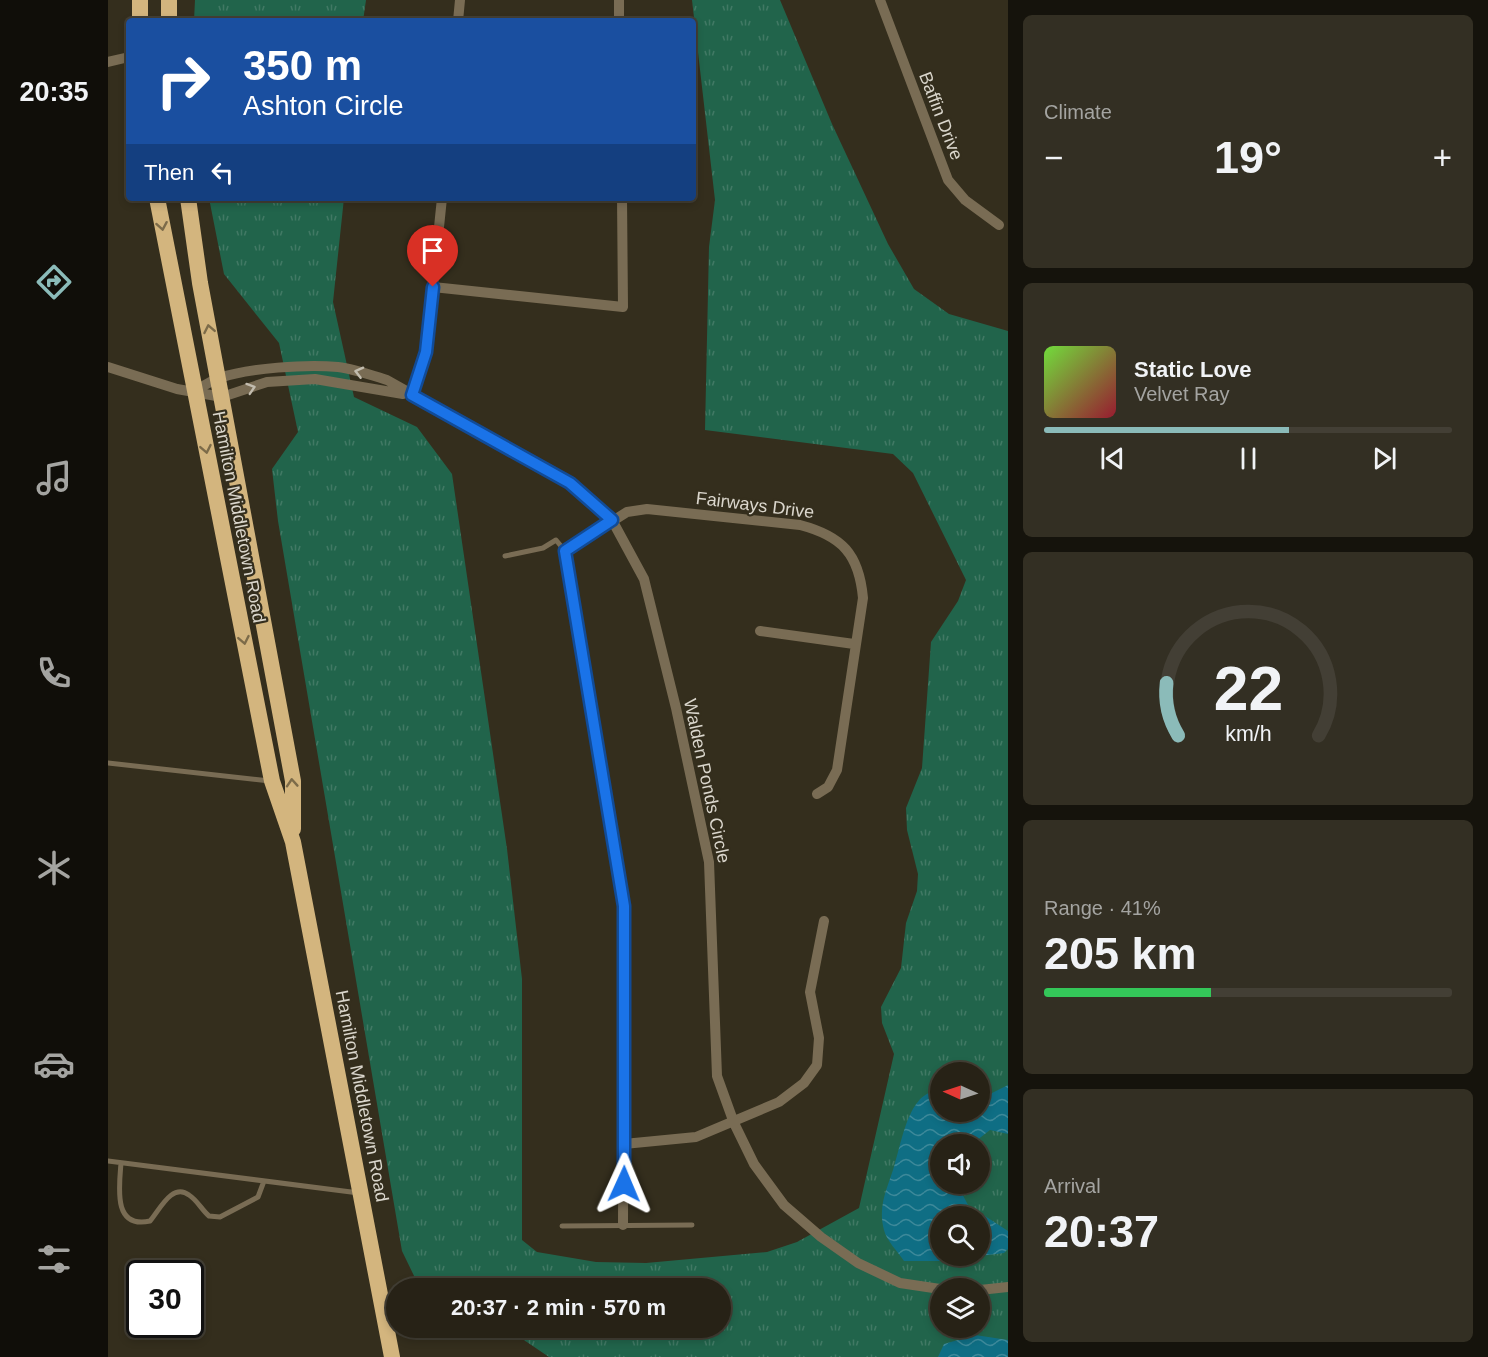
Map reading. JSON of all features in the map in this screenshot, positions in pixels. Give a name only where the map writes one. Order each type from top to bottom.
[{"type":"highway","points":[[140,0],[140,18]]},
{"type":"highway","points":[[169,0],[169,18]]},
{"type":"highway","name":"Hamilton Middletown Road","points":[[159,201],[194,392],[272,781],[293,842],[392,1357]]},
{"type":"highway","name":"Hamilton Middletown Road","points":[[188,201],[218,379],[293,781],[293,842]]},
{"type":"street","points":[[458,18],[460,0]]},
{"type":"street","points":[[619,0],[619,18]]},
{"type":"street","name":"Baffin Drive","points":[[880,0],[948,180],[965,200],[999,225]]},
{"type":"street","points":[[108,62],[126,58]]},
{"type":"street","points":[[412,395],[426,352],[442,201]]},
{"type":"street","points":[[433,287],[623,307],[622,201]]},
{"type":"street","points":[[108,367],[162,385],[194,392]]},
{"type":"street","name":"Walden Ponds Circle","points":[[194,392],[218,379],[278,370],[338,367],[387,380],[570,483],[612,520],[644,579],[676,708],[709,862],[717,1076],[734,1122],[754,1164],[784,1204],[821,1237],[858,1263],[900,1283],[930,1288]]},
{"type":"street","name":"Walden Ponds Circle","points":[[194,392],[222,397],[267,382],[315,379],[412,395]]},
{"type":"street","name":"Fairways Drive","points":[[565,551],[627,512],[647,509],[800,525],[824,531],[846,549],[861,571],[863,598],[854,644],[837,770],[828,787],[817,794]]},
{"type":"street","points":[[565,551],[624,906],[623,1225]]},
{"type":"street","points":[[760,631],[854,644]]},
{"type":"street","points":[[624,1144],[696,1137],[779,1102],[804,1083],[817,1065],[819,1038],[810,992],[824,921]]},
{"type":"street","points":[[990,1289],[1008,1287]]},
{"type":"lane","points":[[505,556],[543,548],[556,540],[565,551]]},
{"type":"lane","points":[[108,764],[272,781]]},
{"type":"lane","points":[[108,1161],[360,1193]]},
{"type":"lane","points":[[121,1163],[121,1205],[126,1217],[133,1222],[150,1221],[167,1197],[182,1192],[189,1194],[209,1216],[220,1217],[258,1197],[264,1181]]},
{"type":"lane","points":[[562,1226],[692,1225]]},
{"type":"green space","points":[[195,0],[366,0],[363,18],[194,18]]},
{"type":"green space","points":[[692,0],[780,0],[832,124],[888,244],[914,289],[949,314],[1008,331],[1008,1357],[549,1357],[521,1338],[731,1338],[731,1278],[415,1278],[402,1251],[278,521],[272,469],[298,432],[279,343],[224,274],[210,201],[344,201],[333,302],[354,397],[417,427],[452,474],[507,849],[522,979],[522,1240],[537,1252],[596,1262],[646,1263],[767,1252],[797,1242],[859,1208],[894,1054],[882,1023],[881,1007],[901,968],[906,923],[917,891],[918,874],[907,830],[906,808],[922,768],[931,642],[958,601],[966,580],[913,473],[893,454],[705,430],[709,247],[715,200],[696,18],[694,18]]},
{"type":"water","points":[[1008,1085],[1008,1134],[990,1130],[985,1134],[930,1134],[930,1194],[962,1194],[970,1206],[930,1206],[930,1261],[904,1261],[885,1234],[882,1221],[883,1203],[908,1118],[921,1098],[929,1093],[930,1122],[990,1122],[990,1094]]},
{"type":"water","points":[[990,1219],[1008,1231],[1008,1249],[1004,1253],[990,1255]]},
{"type":"water","points":[[990,1337],[1008,1340],[1008,1357],[938,1357],[944,1344],[965,1338]]},
{"type":"route","points":[[433,287],[426,352],[412,395],[570,483],[612,520],[565,551],[624,906],[624,1184]]}]
